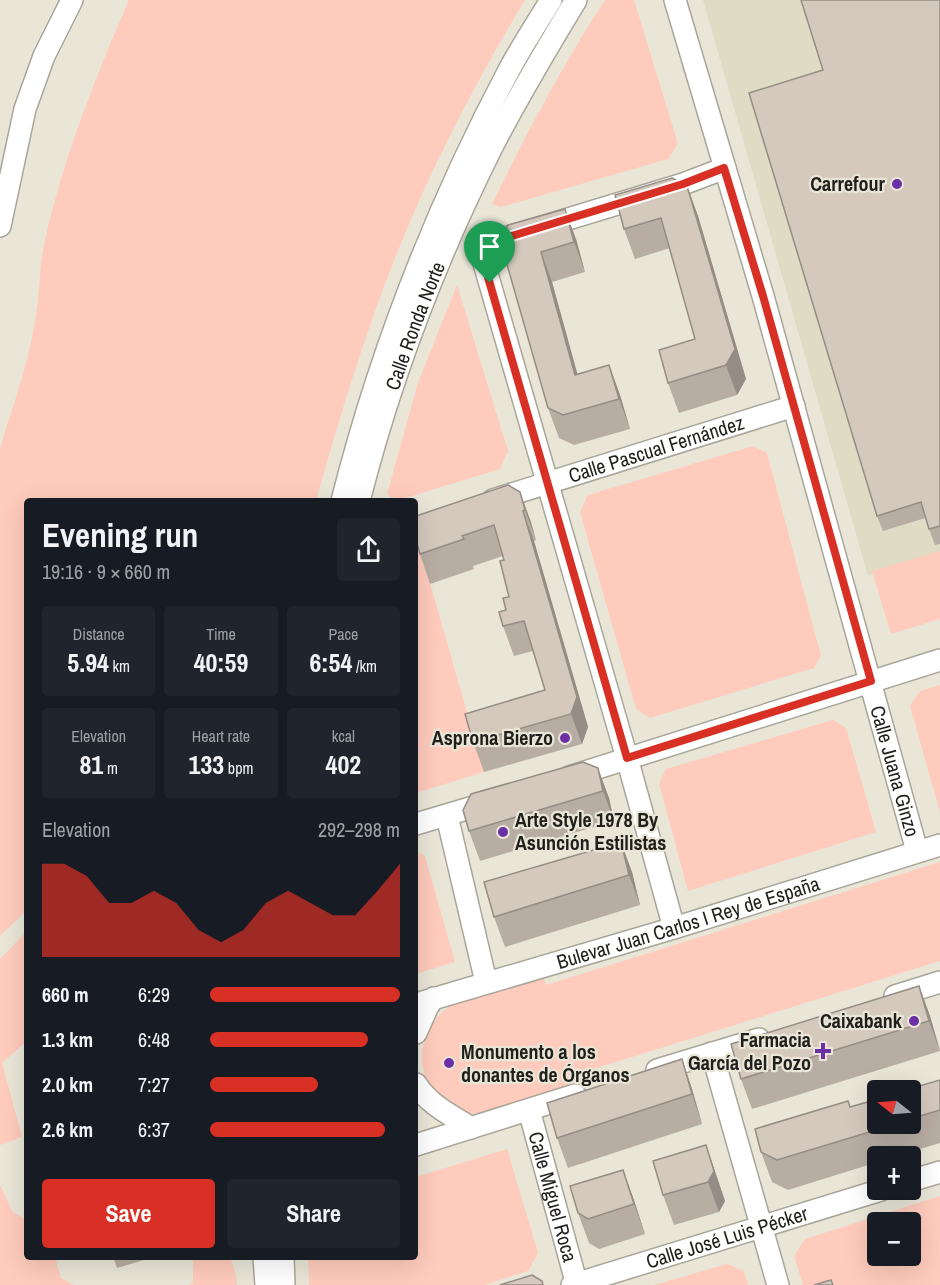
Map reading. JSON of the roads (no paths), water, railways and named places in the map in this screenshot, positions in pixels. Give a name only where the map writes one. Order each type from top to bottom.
[{"type":"street","name":"Calle Ronda Norte","points":[[343,498],[367,409],[384,358],[453,185],[510,69],[551,0]]},
{"type":"street","name":"Calle Ronda Norte","points":[[360,498],[384,415],[430,283],[497,138],[528,79],[576,0]]},
{"type":"street","name":"Calle Juana Ginzo","points":[[675,0],[794,406],[917,851]]},
{"type":"street","points":[[0,226],[25,109],[44,56],[71,5]]},
{"type":"street","points":[[479,246],[683,184],[724,168]]},
{"type":"street","points":[[457,225],[479,246],[549,483],[674,928]]},
{"type":"street","name":"Calle Pascual Fernández","points":[[477,504],[794,406]]},
{"type":"street","points":[[549,783],[940,660]]},
{"type":"street","points":[[418,823],[504,798]]},
{"type":"street","points":[[447,816],[486,982]]},
{"type":"street","name":"Bulevar Juan Carlos I Rey de España","points":[[418,1029],[428,1006],[425,1001],[674,928],[940,845]]},
{"type":"street","points":[[879,1001],[940,982]]},
{"type":"street","points":[[638,1076],[782,1031]]},
{"type":"street","points":[[712,1053],[778,1285]]},
{"type":"street","points":[[418,1087],[432,1102],[471,1128]]},
{"type":"street","points":[[418,1144],[594,1090]]},
{"type":"street","name":"Calle Miguel Roca","points":[[529,1110],[575,1284]]},
{"type":"street","points":[[921,1178],[940,1172]]},
{"type":"street","name":"Calle José Luis Pécker","points":[[575,1284],[867,1194]]},
{"type":"street","points":[[264,1260],[266,1285]]},
{"type":"street","points":[[282,1260],[284,1285]]},
{"type":"place","name":"Carrefour","points":[[897,184]]},
{"type":"place","name":"Asprona Bierzo","points":[[565,738]]},
{"type":"place","name":"Arte Style 1978 By Asunción Estilistas","points":[[503,832]]},
{"type":"place","name":"Caixabank","points":[[914,1021]]},
{"type":"place","name":"Farmacia García del Pozo","points":[[823,1051]]},
{"type":"place","name":"Monumento a los donantes de Órganos","points":[[449,1063]]}]
